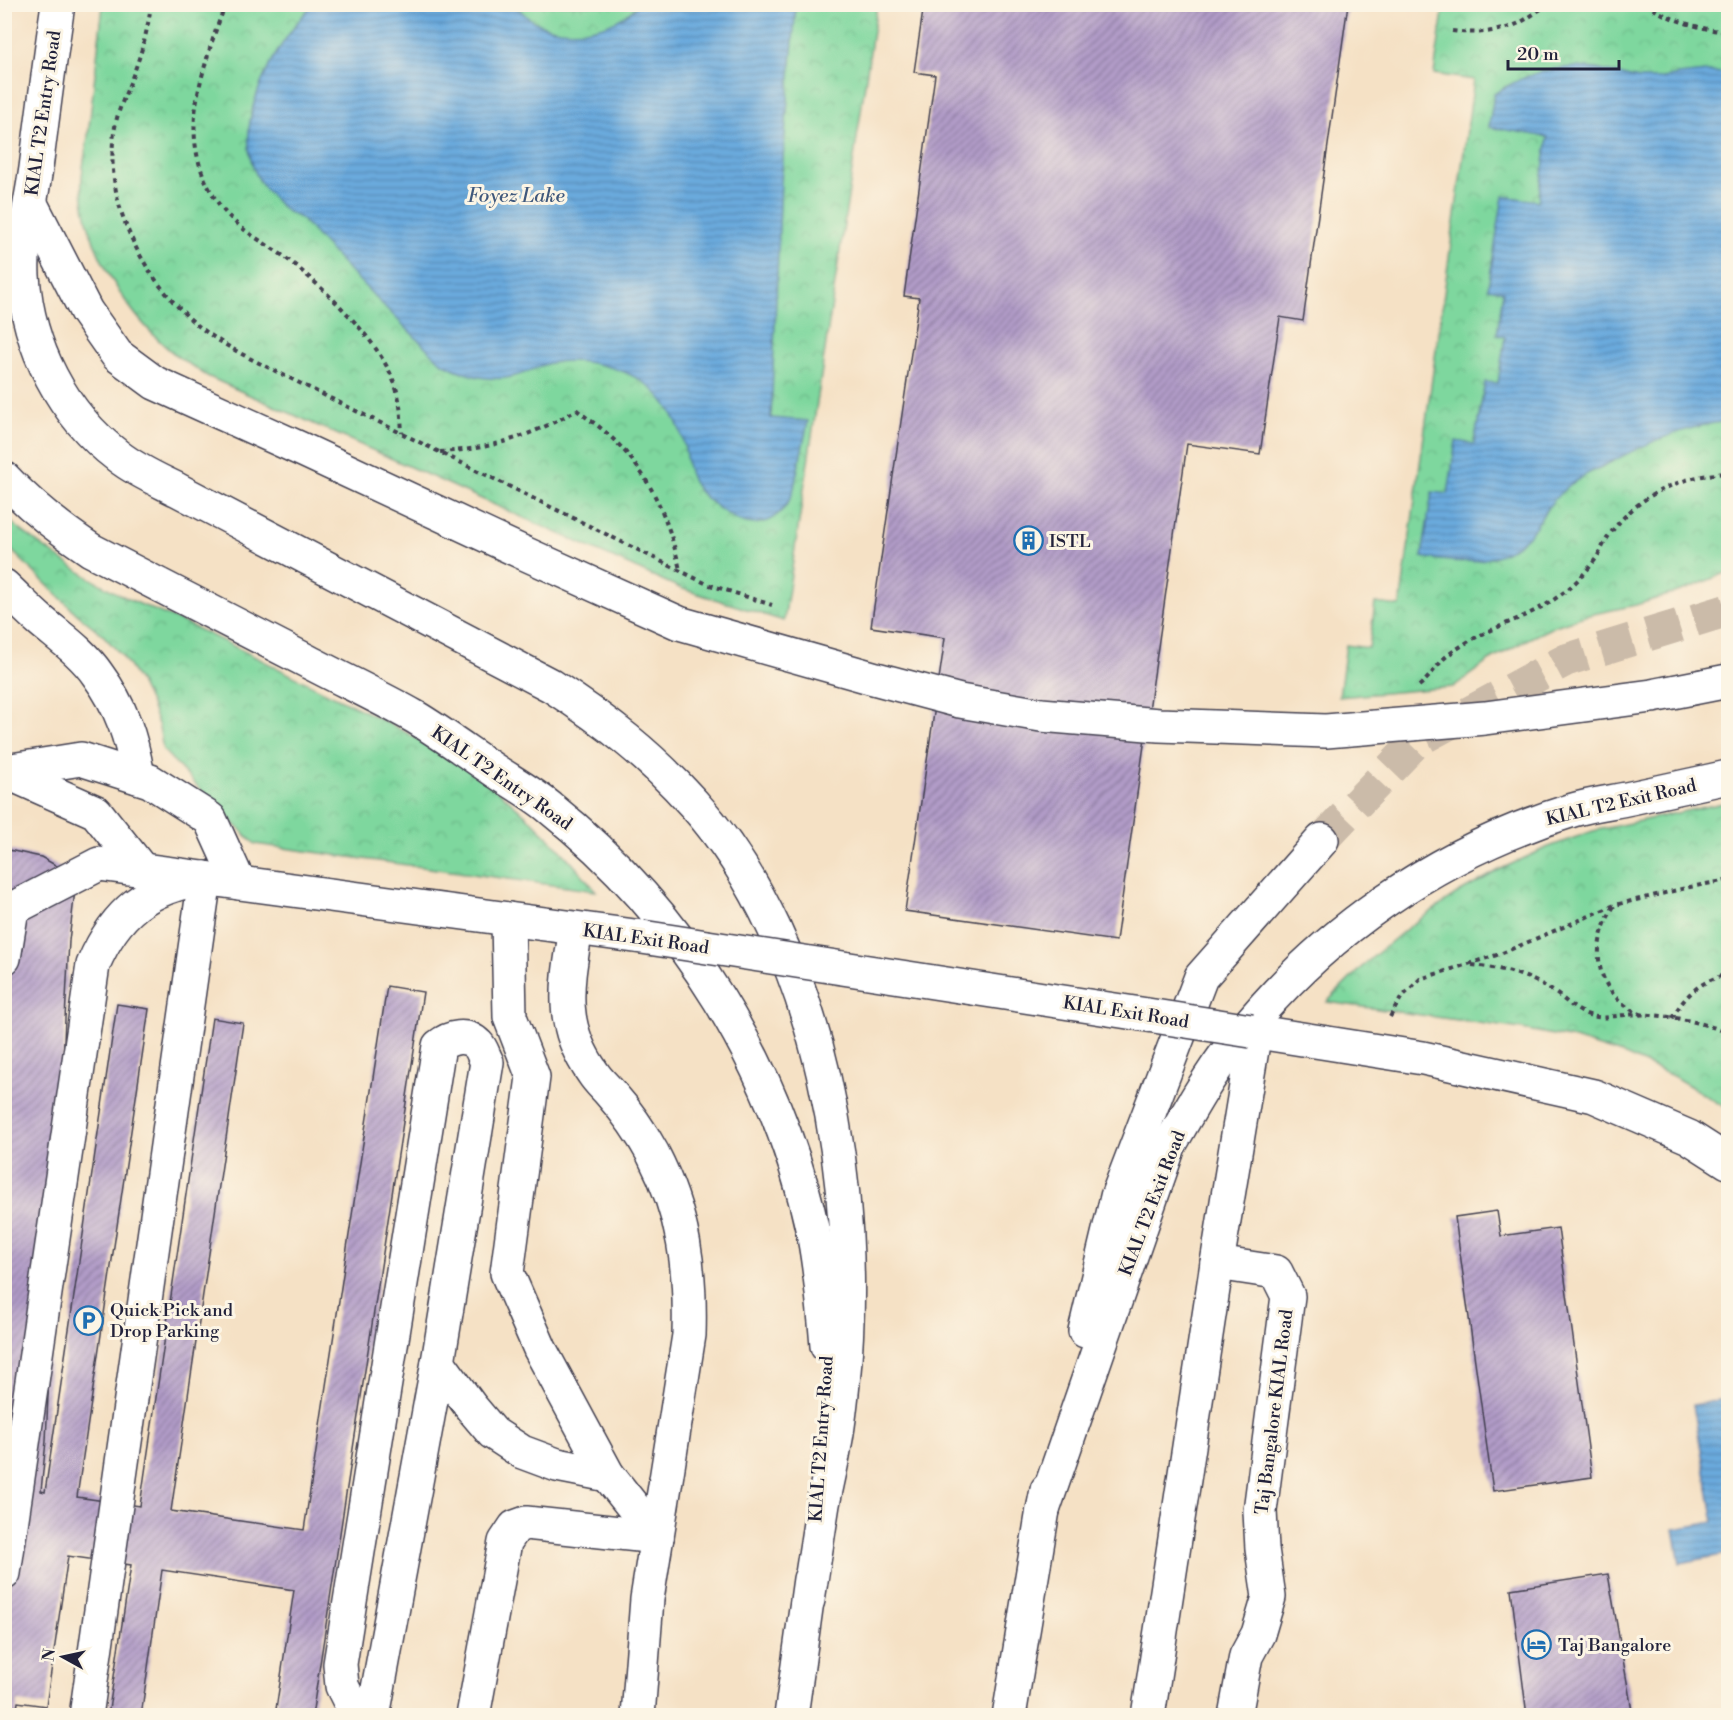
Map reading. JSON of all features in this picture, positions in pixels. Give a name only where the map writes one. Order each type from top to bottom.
[{"type":"main road","name":"KIAL T2 Entry Road","points":[[58,4],[24,240],[23,276],[28,312],[38,347],[53,381],[71,409],[93,435],[119,457],[148,476],[189,495],[552,686],[591,711],[628,739],[695,805],[724,842],[754,887],[778,935],[799,987],[831,1111],[842,1185],[847,1259],[847,1320],[836,1442],[824,1502],[791,1716]]},
{"type":"main road","points":[[31,204],[87,311],[117,355],[155,383],[679,623],[862,675],[960,701],[1041,715],[1159,725],[1326,731],[1485,718],[1652,696],[1728,681]]},
{"type":"main road","name":"KIAL T2 Entry Road","points":[[4,477],[55,526],[91,550],[415,717],[548,806],[596,848],[634,886],[683,944],[729,1016],[750,1054],[777,1113],[798,1175],[814,1238],[824,1302],[828,1367],[808,1600]]},
{"type":"main road","points":[[4,586],[79,652],[97,673],[125,722],[138,777]]},
{"type":"main road","points":[[5,771],[81,759],[150,781],[210,819],[239,883]]},
{"type":"main road","points":[[5,771],[96,812],[142,870]]},
{"type":"main road","name":"KIAL T2 Exit Road","points":[[1042,1510],[1170,1146],[1198,1095],[1232,1046],[1269,1001],[1310,960],[1354,922],[1402,888],[1486,842],[1575,809],[1728,777]]},
{"type":"main road","name":"KIAL T2 Exit Road","points":[[1009,1716],[1042,1510],[1117,1197],[1201,977],[1322,840]]},
{"type":"main road","points":[[4,958],[12,909],[99,864],[205,879]]},
{"type":"main road","points":[[4,1573],[93,965],[102,943],[116,923],[133,906],[167,886],[205,879]]},
{"type":"main road","points":[[87,1716],[205,879]]},
{"type":"main road","name":"KIAL Exit Road","points":[[205,879],[642,937],[1423,1058],[1594,1096],[1689,1137],[1728,1162]]},
{"type":"main road","points":[[508,919],[510,1017],[533,1077],[507,1273],[540,1349],[608,1475],[657,1537]]},
{"type":"main road","points":[[576,929],[568,977],[567,1005],[572,1033],[581,1055],[594,1075],[633,1121],[652,1152],[668,1184],[679,1218],[687,1257],[690,1296],[689,1335],[647,1599],[638,1716]]},
{"type":"main road","points":[[1148,1716],[1253,1031]]},
{"type":"main road","points":[[357,1716],[342,1686],[340,1664],[439,1046],[448,1038],[465,1037],[479,1045],[487,1062],[438,1362],[373,1716]]},
{"type":"main road","name":"Taj Bangalore KIAL Road","points":[[1217,1263],[1276,1272],[1288,1296],[1260,1512],[1262,1549],[1269,1597],[1258,1634],[1246,1656],[1235,1716]]},
{"type":"main road","points":[[438,1362],[493,1433],[512,1446],[557,1465],[608,1475]]},
{"type":"main road","points":[[473,1716],[505,1542],[514,1527],[526,1523],[657,1537]]},
{"type":"path","points":[[151,4],[143,47],[121,103],[116,123],[113,145],[114,177],[120,210],[131,238],[163,290],[184,313],[231,349],[402,434],[707,584],[772,605]]},
{"type":"path","points":[[226,4],[210,45],[196,98],[193,125],[196,152],[203,173],[212,193],[225,212],[241,228],[303,272],[334,301],[377,350],[389,369],[396,387],[401,406],[402,434]]},
{"type":"path","points":[[1452,31],[1468,33],[1500,30],[1516,24],[1549,4]]},
{"type":"path","points":[[1645,4],[1660,14],[1690,25],[1728,32]]},
{"type":"path","points":[[440,452],[484,447],[519,438],[548,426],[577,410],[604,430],[627,454],[647,481],[663,509],[680,571]]},
{"type":"path","points":[[1413,689],[1421,685],[1441,662],[1465,644],[1536,611],[1560,596],[1597,558],[1609,536],[1625,516],[1644,500],[1686,479],[1728,473]]},
{"type":"path","points":[[1379,1051],[1383,1032],[1391,1014],[1410,988],[1420,979],[1500,954],[1615,904],[1728,880]]},
{"type":"path","points":[[1615,904],[1605,921],[1599,939],[1598,959],[1613,994],[1626,1006],[1642,1015]]},
{"type":"path","points":[[1468,964],[1513,972],[1535,981],[1580,1012],[1590,1016],[1613,1018],[1624,1014],[1672,1018],[1691,1021],[1728,1033]]},
{"type":"path","points":[[1672,1018],[1681,1003],[1694,989],[1709,980],[1728,974]]},
{"type":"green space","points":[[103,5],[877,5],[784,621],[680,588],[207,376],[159,341],[127,303],[113,282],[92,237],[82,190]]},
{"type":"green space","points":[[1444,5],[1728,5],[1728,572],[1687,589],[1636,605],[1584,616],[1555,626],[1489,661],[1453,687],[1339,697],[1346,645],[1369,648],[1375,603],[1400,606],[1474,80],[1434,74]]},
{"type":"green space","points":[[4,517],[66,563],[99,583],[363,710],[465,767],[500,792],[529,818],[596,891],[255,844],[163,750],[159,727],[151,705],[141,684],[123,657],[102,634],[77,614],[5,544]]},
{"type":"green space","points":[[1728,802],[1728,1109],[1673,1076],[1625,1055],[1574,1039],[1522,1029],[1327,1002],[1367,962],[1410,926],[1457,894],[1501,869],[1546,848],[1593,831]]},
{"type":"water","name":"Foyez Lake","points":[[313,4],[513,5],[535,22],[561,30],[575,31],[616,21],[638,5],[796,5],[781,182],[771,418],[808,421],[793,492],[779,513],[765,522],[749,523],[734,518],[705,497],[697,488],[688,469],[683,439],[672,413],[654,390],[625,372],[600,364],[561,361],[545,364],[515,376],[496,379],[468,374],[441,362],[300,218],[288,212],[273,198],[265,189],[253,166],[249,142],[251,117],[258,92],[269,67],[283,43]]},
{"type":"water","points":[[1577,67],[1639,79],[1658,79],[1707,72],[1728,73],[1728,421],[1712,423],[1667,436],[1581,477],[1555,499],[1529,535],[1505,552],[1479,560],[1465,561],[1422,557],[1432,492],[1448,494],[1456,441],[1474,444],[1485,382],[1498,383],[1505,337],[1497,335],[1503,291],[1488,288],[1503,196],[1538,201],[1548,137],[1489,127],[1494,94],[1534,74]]},
{"type":"water","points":[[1725,1399],[1728,1421],[1728,1554],[1680,1563],[1674,1529],[1714,1522],[1693,1405]]},
{"type":"building","name":"ISTL","points":[[924,4],[1348,4],[1303,321],[1280,317],[1260,454],[1187,444],[1116,941],[905,911],[945,638],[871,627],[919,298],[904,296],[935,75],[914,72]]},
{"type":"building","points":[[4,849],[41,857],[64,870],[75,890],[69,941],[46,1441],[41,1491],[45,1492],[117,1004],[149,1009],[77,1497],[140,1506],[212,1018],[243,1023],[171,1511],[304,1530],[387,986],[423,992],[312,1716],[275,1716],[294,1590],[162,1570],[141,1716],[108,1716],[131,1565],[68,1556],[46,1706],[18,1702],[16,1716],[4,1716]]},
{"type":"building","points":[[1497,1211],[1501,1236],[1558,1228],[1592,1477],[1493,1491],[1455,1217]]},
{"type":"building","points":[[1608,1574],[1633,1716],[1527,1716],[1511,1589]]},
{"type":"tunnel","points":[[1322,840],[1417,741],[1566,660],[1728,610]]},
{"type":"place","name":"ISTL","points":[[1028,541]]},
{"type":"place","name":"Quick Pick and Drop Parking","points":[[89,1320]]},
{"type":"place","name":"Taj Bangalore","points":[[1537,1645]]}]
